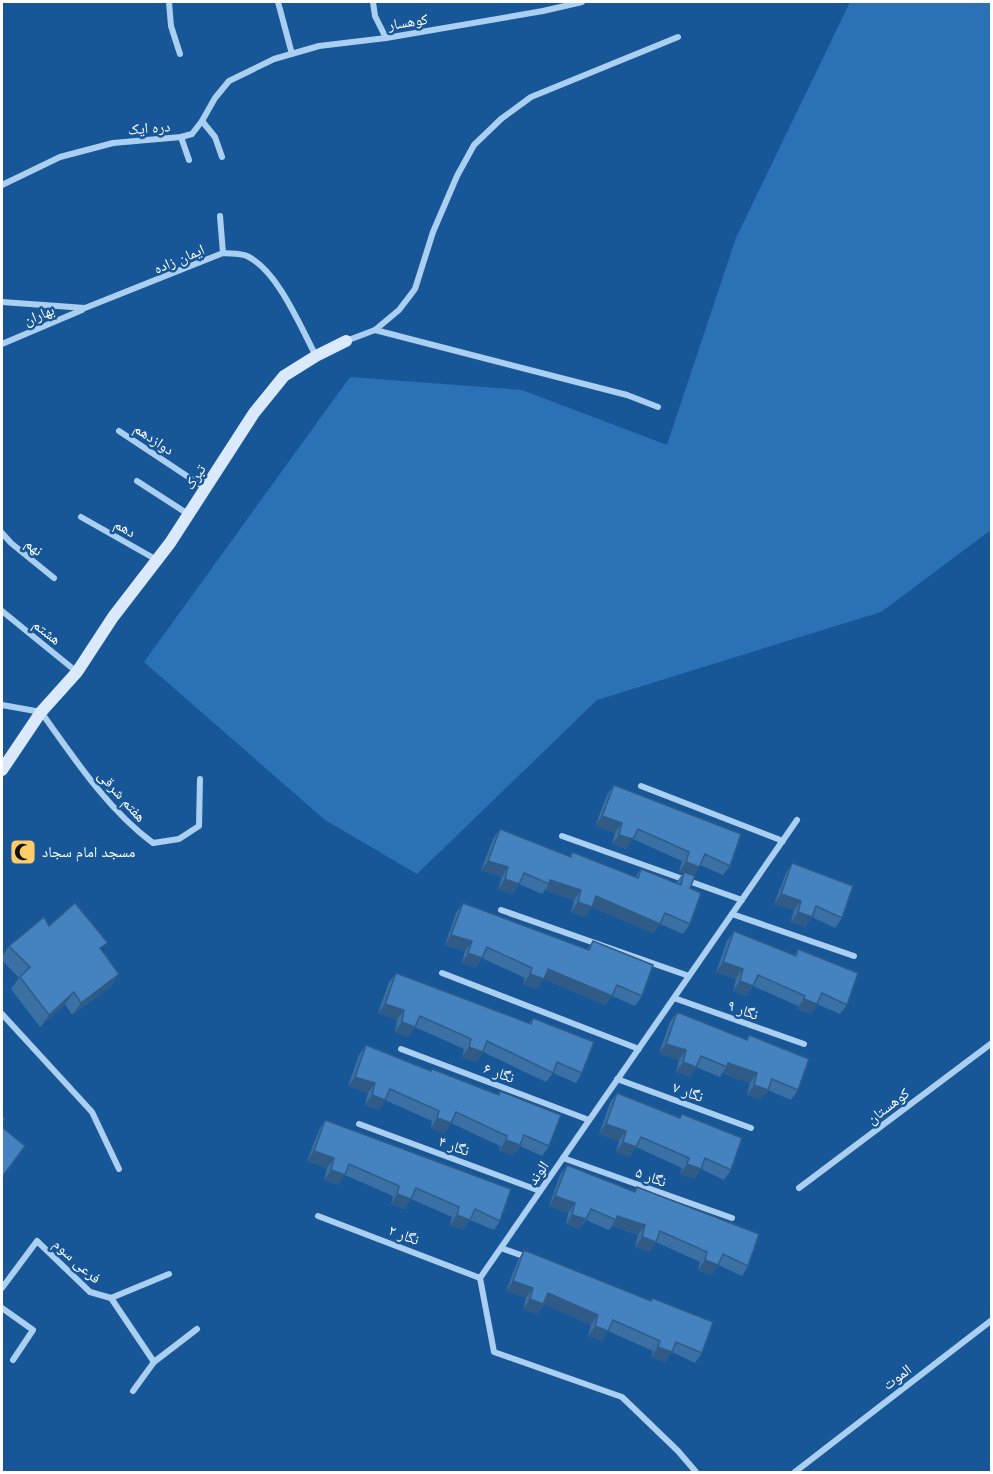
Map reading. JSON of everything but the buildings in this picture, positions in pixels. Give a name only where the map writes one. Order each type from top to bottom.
[{"type":"street","points":[[169,2],[171,26],[180,54]]},
{"type":"street","points":[[278,2],[292,54]]},
{"type":"street","points":[[373,2],[375,16],[386,38]]},
{"type":"street","name":"کوهسار","points":[[274,59],[320,46],[386,38],[543,11],[582,2]]},
{"type":"street","name":"تبرک","points":[[2,770],[41,712],[76,672],[113,617],[157,560],[254,413],[284,376],[316,356],[375,330],[399,310],[416,289],[433,232],[457,176],[474,145],[501,119],[531,97],[678,37]]},
{"type":"street","name":"دره ایک","points":[[2,185],[60,157],[113,143],[192,134],[230,81],[274,59]]},
{"type":"street","points":[[202,121],[215,137],[222,157]]},
{"type":"street","points":[[181,137],[189,160]]},
{"type":"street","points":[[220,216],[223,253]]},
{"type":"street","name":"ایمان زاده","points":[[2,302],[85,309],[223,253],[246,256],[264,270],[281,292],[316,356]]},
{"type":"street","name":"بهاران","points":[[2,344],[85,309]]},
{"type":"street","points":[[375,330],[627,395],[658,407]]},
{"type":"street","name":"دوازدهم","points":[[119,431],[205,488]]},
{"type":"street","points":[[136,481],[188,514]]},
{"type":"street","name":"دهم","points":[[81,516],[157,560]]},
{"type":"street","name":"نهم","points":[[2,533],[54,578]]},
{"type":"street","name":"هشتم","points":[[2,611],[76,672]]},
{"type":"street","points":[[2,705],[41,712]]},
{"type":"street","name":"هفتم شرقی","points":[[41,712],[80,766],[136,831],[153,843],[179,839],[199,826],[200,779]]},
{"type":"street","points":[[641,786],[783,841]]},
{"type":"street","name":"الوند","points":[[480,1278],[797,820]]},
{"type":"street","points":[[562,836],[742,900]]},
{"type":"street","points":[[501,910],[689,976]]},
{"type":"street","points":[[732,914],[854,956]]},
{"type":"street","points":[[442,973],[639,1049]]},
{"type":"street","name":"نگار ۹","points":[[674,998],[804,1044]]},
{"type":"street","points":[[2,1014],[92,1112],[119,1169]]},
{"type":"street","name":"کوهستان","points":[[799,1188],[992,1043]]},
{"type":"street","name":"نگار ۶","points":[[401,1049],[589,1120]]},
{"type":"street","name":"نگار ۷","points":[[618,1079],[751,1128]]},
{"type":"street","name":"نگار ۴","points":[[359,1124],[540,1191]]},
{"type":"street","name":"نگار ۵","points":[[563,1158],[732,1218]]},
{"type":"street","name":"نگار ۲","points":[[318,1216],[480,1278]]},
{"type":"street","name":"فرعی سوم","points":[[2,1288],[38,1241],[90,1292],[111,1298],[169,1274]]},
{"type":"street","points":[[501,1248],[535,1260]]},
{"type":"street","points":[[480,1278],[494,1352],[622,1397],[678,1451],[696,1473]]},
{"type":"street","points":[[111,1298],[154,1362]]},
{"type":"street","points":[[2,1308],[33,1330],[13,1360]]},
{"type":"street","name":"الموت","points":[[795,1473],[992,1320]]},
{"type":"street","points":[[133,1391],[154,1362],[196,1329]]},
{"type":"shaded area","points":[[850,2],[991,2],[991,530],[881,612],[597,700],[417,874],[325,820],[144,662],[350,377],[522,390],[667,445],[736,238]]},
{"type":"place","name":"مسجد امام سجاد","points":[[23,852]]}]
